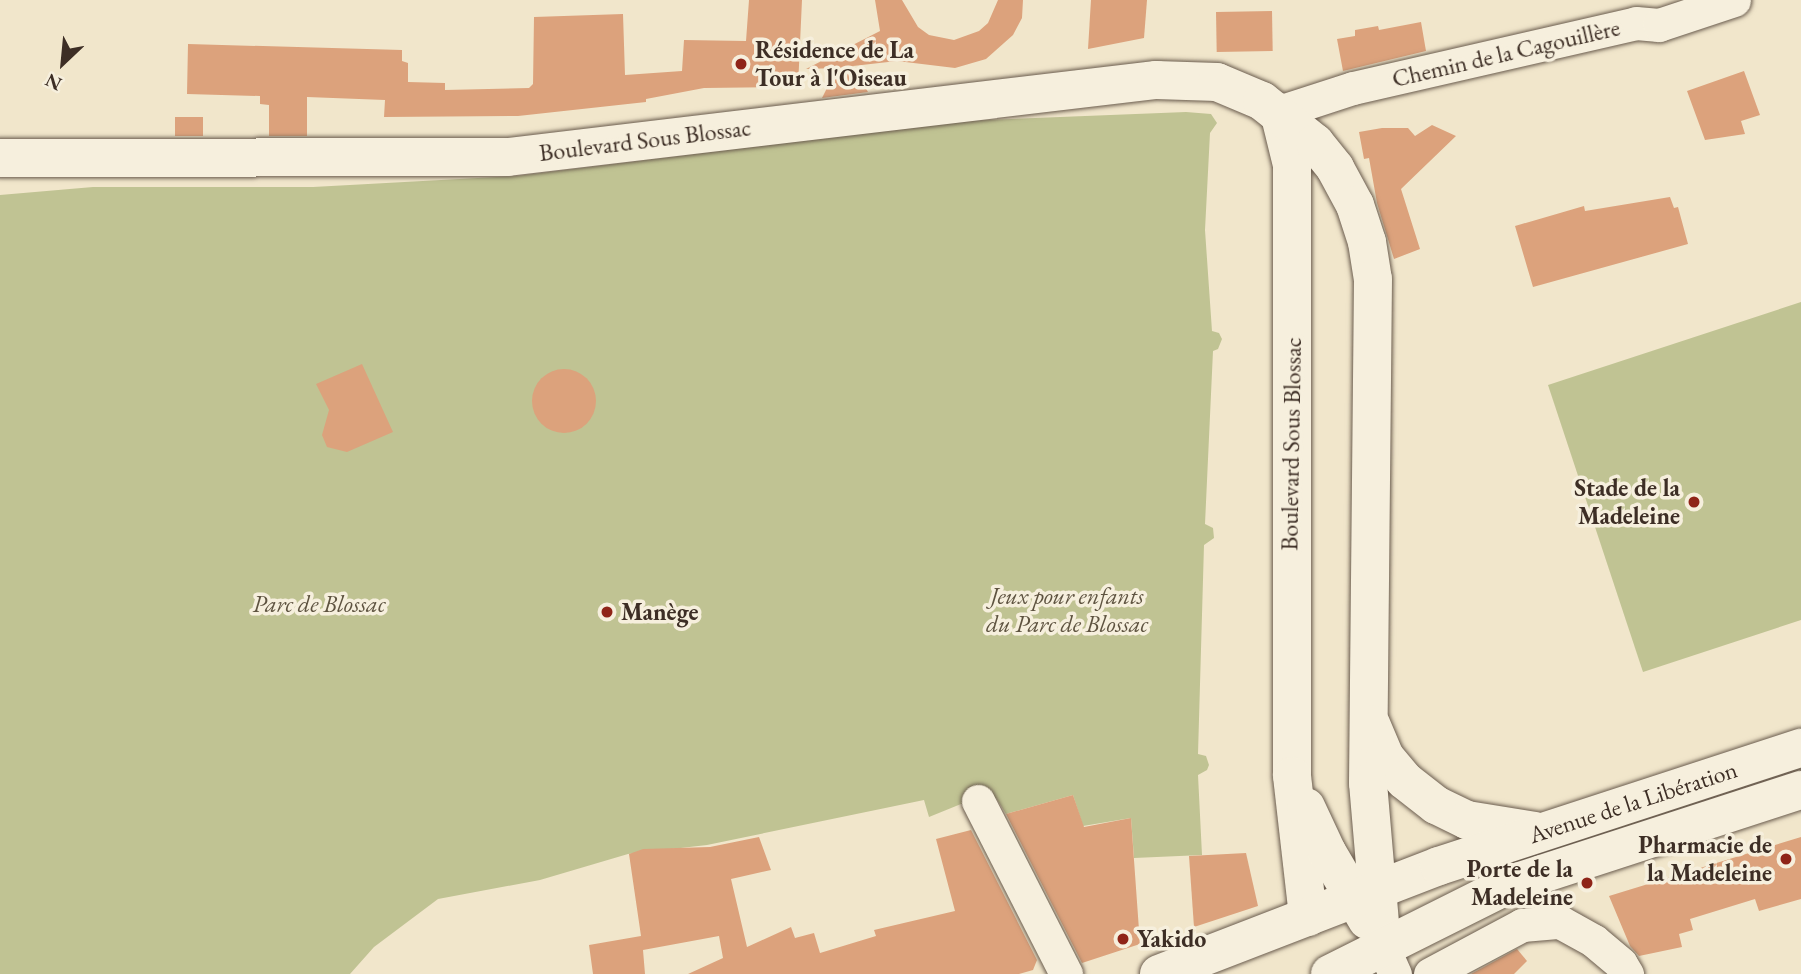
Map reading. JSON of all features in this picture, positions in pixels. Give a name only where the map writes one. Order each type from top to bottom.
[{"type":"main road","name":"Boulevard Sous Blossac","points":[[0,158],[508,156],[1166,79],[1217,82],[1241,89],[1279,112],[1315,143],[1335,168],[1355,205],[1367,242],[1373,279],[1366,895],[1388,960]]},
{"type":"main road","name":"Boulevard Sous Blossac","points":[[1279,112],[1292,165],[1289,517],[1292,776],[1308,917]]},
{"type":"main road","name":"Boulevard Sous Blossac","points":[[1369,716],[1377,744],[1385,757],[1404,780],[1436,805],[1467,820],[1543,832]]},
{"type":"main road","name":"Avenue de la Libération","points":[[1159,974],[1439,866],[1801,748]]},
{"type":"main road","name":"Boulevard Sous Blossac","points":[[1292,776],[1327,852],[1366,895]]},
{"type":"main road","name":"Avenue de la Libération","points":[[1329,974],[1388,960],[1508,885],[1801,790]]},
{"type":"street","name":"Chemin de la Cagouillère","points":[[1279,112],[1366,85],[1636,23],[1659,25],[1734,0]]},
{"type":"street","points":[[978,801],[1066,974]]},
{"type":"street","points":[[1430,974],[1522,925],[1560,922],[1594,941],[1621,964],[1627,974]]},
{"type":"green space","name":"Parc de Blossac","points":[[1186,112],[1211,114],[1217,123],[1210,133],[1205,230],[1212,331],[1219,333],[1222,339],[1218,349],[1213,351],[1205,524],[1213,528],[1214,538],[1204,545],[1198,754],[1206,756],[1209,765],[1207,770],[1198,775],[1202,855],[1134,858],[1131,818],[1083,826],[1073,795],[1006,814],[996,798],[961,804],[929,817],[924,800],[707,845],[628,854],[540,880],[438,899],[374,947],[350,974],[0,974],[0,195],[93,187],[313,187],[516,176],[963,121]]},
{"type":"green space","name":"Stade de la Madeleine","points":[[1801,302],[1801,620],[1643,672],[1548,385]]},
{"type":"building","points":[[749,0],[802,0],[798,87],[704,88],[646,99],[646,102],[518,116],[384,117],[385,100],[307,97],[307,136],[269,136],[269,105],[260,104],[260,96],[187,94],[188,44],[402,50],[402,61],[408,63],[408,82],[445,83],[445,90],[529,88],[533,84],[534,17],[623,14],[625,75],[682,71],[684,40],[746,41]]},
{"type":"building","points":[[875,0],[902,0],[918,27],[929,35],[954,40],[979,31],[988,23],[998,0],[1023,0],[1022,18],[1013,35],[986,59],[955,68],[897,61],[853,66],[868,92],[822,98],[837,68],[806,69],[880,31]]},
{"type":"building","points":[[1091,0],[1147,0],[1144,38],[1088,49]]},
{"type":"building","points":[[1272,11],[1273,51],[1217,52],[1216,12]]},
{"type":"building","points":[[1421,22],[1426,51],[1343,71],[1337,39],[1355,36],[1355,30],[1378,26],[1379,30]]},
{"type":"building","points":[[1744,71],[1760,115],[1741,121],[1745,134],[1705,140],[1687,91]]},
{"type":"building","points":[[175,117],[203,117],[203,136],[175,136]]},
{"type":"building","points":[[1432,125],[1456,136],[1401,189],[1420,249],[1394,259],[1377,203],[1369,158],[1364,159],[1359,132],[1382,128],[1408,128],[1415,136]]},
{"type":"building","points":[[1670,197],[1674,208],[1678,207],[1688,244],[1533,287],[1515,226],[1584,206],[1585,211]]},
{"type":"building","points":[[362,364],[393,432],[347,452],[327,447],[322,435],[329,410],[316,384]]},
{"type":"building","points":[[564,369],[582,375],[590,383],[596,401],[590,419],[582,427],[564,433],[546,427],[538,419],[532,401],[538,383],[546,375]]},
{"type":"building","points":[[1073,795],[1084,827],[1131,818],[1140,944],[1082,963],[1006,814]]},
{"type":"building","points":[[971,830],[1037,960],[1033,970],[1019,974],[688,974],[723,958],[719,936],[643,950],[645,974],[593,974],[589,945],[641,936],[629,854],[643,849],[710,847],[759,837],[771,870],[731,879],[747,947],[791,927],[795,938],[814,933],[820,953],[876,936],[874,930],[955,911],[936,839]]},
{"type":"building","points":[[1801,837],[1801,899],[1759,911],[1755,899],[1690,919],[1693,930],[1679,934],[1682,947],[1639,956],[1630,946],[1609,896]]},
{"type":"building","points":[[1246,853],[1258,906],[1194,927],[1189,856]]},
{"type":"building","points":[[1517,949],[1527,961],[1514,974],[1471,974]]},
{"type":"place","name":"Résidence de La Tour à l'Oiseau","points":[[741,64]]},
{"type":"place","name":"Stade de la Madeleine","points":[[1694,502]]},
{"type":"place","name":"Manège","points":[[607,612]]},
{"type":"place","name":"Pharmacie de la Madeleine","points":[[1786,859]]},
{"type":"place","name":"Porte de la Madeleine","points":[[1587,883]]},
{"type":"place","name":"Yakido","points":[[1123,939]]},
{"type":"park label","name":"Jeux pour enfants du Parc de Blossac","points":[[1067,610]]}]
